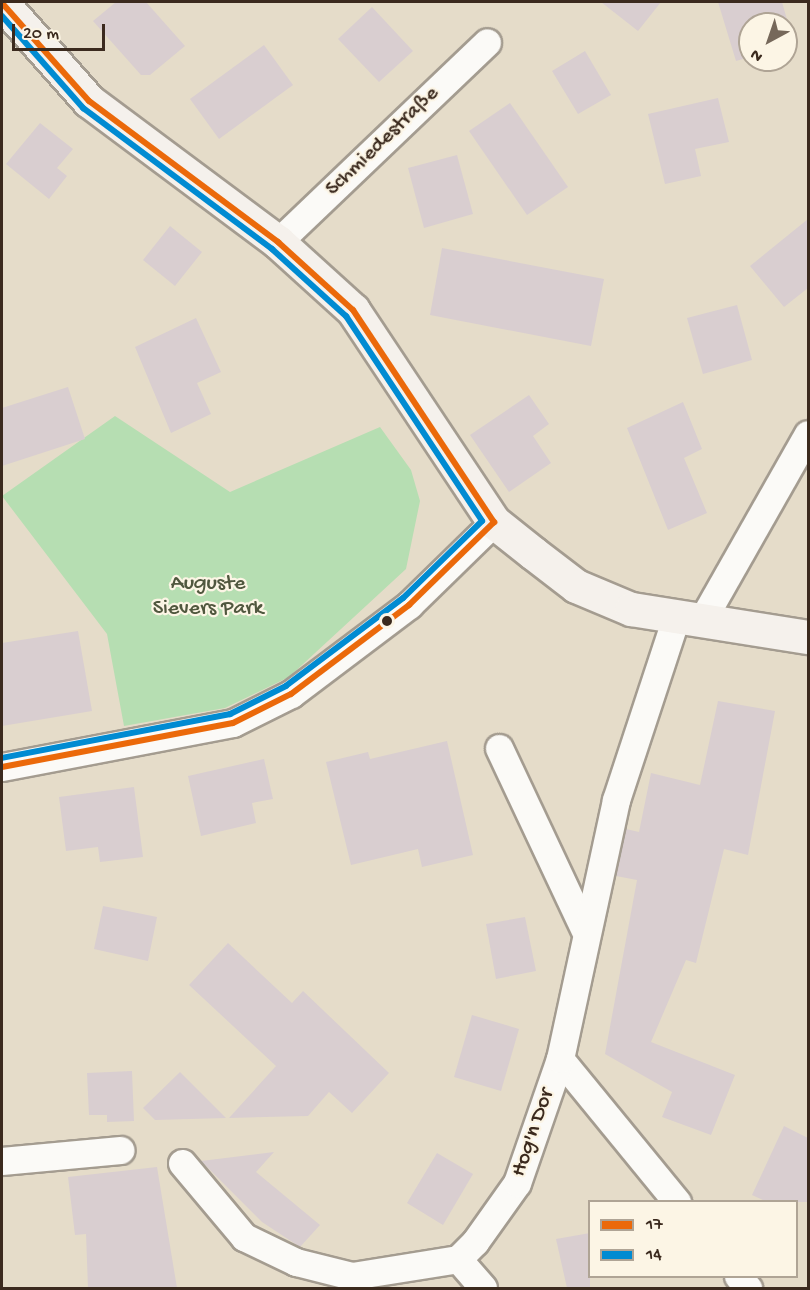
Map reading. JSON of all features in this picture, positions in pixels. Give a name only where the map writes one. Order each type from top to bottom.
[{"type":"street","points":[[2,3],[88,101],[278,242],[353,310],[494,522],[576,586],[631,609],[688,620],[808,637]]},
{"type":"street","name":"Schmiedestraße","points":[[278,242],[487,42]]},
{"type":"street","name":"Hog'n Dor","points":[[458,1259],[517,1183],[560,1059],[584,929],[616,800],[688,620],[808,434]]},
{"type":"street","points":[[2,767],[233,723],[291,694],[409,605],[494,522]]},
{"type":"street","points":[[499,748],[584,929]]},
{"type":"street","name":"Hog'n Dor","points":[[560,1059],[675,1200]]},
{"type":"street","points":[[2,1161],[120,1150]]},
{"type":"street","points":[[182,1163],[244,1237],[296,1263],[352,1276],[458,1259],[483,1288]]},
{"type":"green space","name":"Auguste Sievers Park","points":[[115,416],[230,492],[380,427],[411,470],[420,501],[406,569],[289,677],[225,708],[124,726],[107,634],[2,496]]},
{"type":"building","points":[[116,2],[146,2],[185,46],[150,75],[141,75],[93,21]]},
{"type":"building","points":[[601,2],[661,2],[638,31]]},
{"type":"building","points":[[718,2],[782,2],[785,12],[738,12],[738,60],[736,61]]},
{"type":"building","points":[[372,7],[413,51],[379,82],[338,39]]},
{"type":"building","points":[[264,45],[293,85],[219,139],[190,99]]},
{"type":"building","points":[[585,51],[611,95],[578,114],[552,71]]},
{"type":"building","points":[[718,98],[729,142],[695,149],[701,176],[665,184],[648,114]]},
{"type":"building","points":[[510,103],[568,187],[527,215],[469,131]]},
{"type":"building","points":[[40,123],[73,149],[57,168],[67,176],[49,199],[6,164]]},
{"type":"building","points":[[457,155],[473,214],[424,228],[408,168]]},
{"type":"building","points":[[808,219],[808,288],[784,307],[750,266]]},
{"type":"building","points":[[170,226],[202,252],[175,286],[143,260]]},
{"type":"building","points":[[442,248],[604,279],[591,346],[430,315]]},
{"type":"building","points":[[737,305],[752,360],[703,374],[687,318]]},
{"type":"building","points":[[196,318],[221,372],[197,383],[211,414],[171,433],[135,347]]},
{"type":"building","points":[[68,387],[85,439],[2,466],[2,408]]},
{"type":"building","points":[[529,395],[549,424],[533,436],[551,463],[509,492],[470,435]]},
{"type":"building","points":[[683,402],[702,449],[684,458],[707,513],[668,530],[627,428]]},
{"type":"building","points":[[78,631],[92,711],[2,726],[2,643]]},
{"type":"building","points":[[718,701],[775,711],[748,855],[724,849],[696,963],[686,960],[651,1042],[735,1075],[711,1135],[662,1117],[672,1092],[605,1054],[637,880],[616,876],[626,829],[639,832],[651,773],[700,785]]},
{"type":"building","points":[[447,741],[473,855],[422,867],[418,849],[351,865],[326,762],[368,752],[370,759]]},
{"type":"building","points":[[264,759],[273,799],[252,803],[256,823],[201,836],[188,776]]},
{"type":"building","points":[[134,787],[143,857],[100,862],[98,847],[66,851],[59,797]]},
{"type":"building","points":[[103,906],[157,917],[148,961],[94,949]]},
{"type":"building","points":[[525,917],[536,971],[496,979],[486,924]]},
{"type":"building","points":[[228,943],[292,1003],[303,991],[389,1073],[352,1113],[329,1092],[308,1116],[229,1118],[276,1066],[189,985]]},
{"type":"building","points":[[472,1015],[519,1029],[501,1091],[454,1077]]},
{"type":"building","points":[[132,1071],[134,1121],[107,1122],[107,1115],[89,1115],[87,1073]]},
{"type":"building","points":[[180,1072],[226,1118],[155,1120],[143,1108]]},
{"type":"building","points":[[784,1126],[808,1138],[808,1202],[763,1200],[752,1195]]},
{"type":"building","points":[[274,1152],[256,1172],[320,1225],[300,1247],[262,1222],[201,1161]]},
{"type":"building","points":[[437,1153],[473,1174],[443,1225],[407,1203]]},
{"type":"building","points":[[157,1167],[177,1288],[88,1288],[86,1234],[75,1235],[68,1177]]},
{"type":"building","points":[[588,1233],[590,1288],[567,1288],[556,1239]]},
{"type":"transit line","name":"17","points":[[2,3],[89,101],[278,242],[353,310],[494,522]]},
{"type":"transit line","name":"14","points":[[2,16],[83,108],[272,249],[346,316],[482,521],[403,598],[286,686],[230,714],[2,758]]},
{"type":"transit line","name":"17","points":[[2,767],[233,723],[291,694],[409,605],[494,522]]}]
